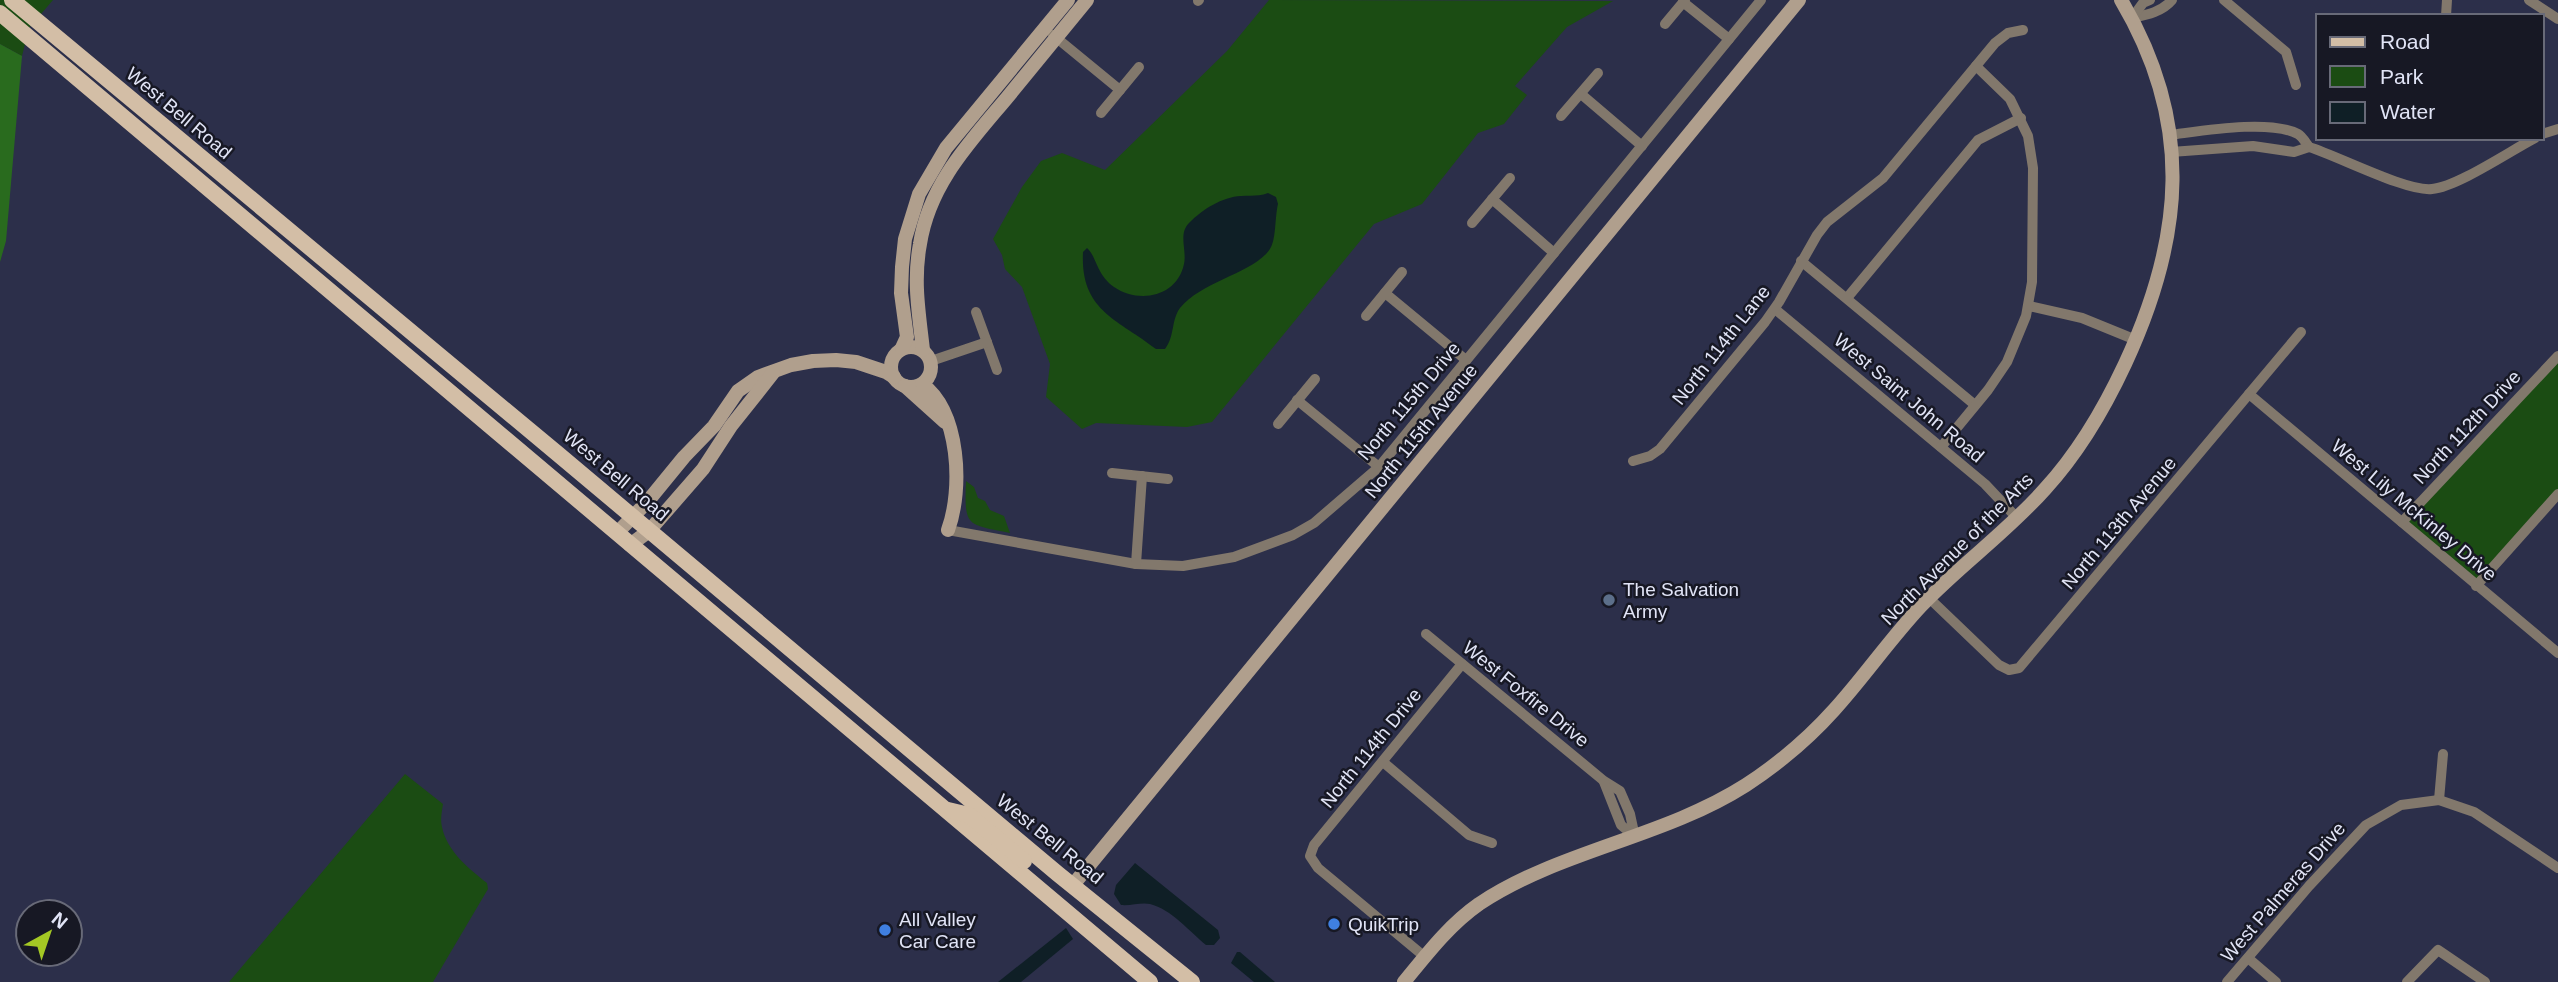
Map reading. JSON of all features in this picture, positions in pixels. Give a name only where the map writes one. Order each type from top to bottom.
[{"type":"main road","name":"West Bell Road","points":[[12,0],[1073,886],[1192,982]]},
{"type":"main road","name":"West Bell Road","points":[[0,13],[1150,982]]},
{"type":"main road","points":[[736,632],[768,646],[819,689],[835,687]]},
{"type":"main road","points":[[850,729],[858,725],[870,729],[921,771],[945,779]]},
{"type":"main road","points":[[944,809],[969,815],[1054,886],[1073,886]]},
{"type":"street","points":[[899,382],[917,386],[930,374],[916,292],[916,269],[920,242],[933,200],[958,157],[1051,33],[1068,0]]},
{"type":"street","points":[[891,361],[907,337],[901,293],[902,267],[905,239],[919,194],[946,148],[1051,33],[1087,0]]},
{"type":"street","name":"North 115th Drive","points":[[948,530],[1136,564],[1183,566],[1234,557],[1275,543],[1314,523],[1379,467],[1761,0]]},
{"type":"street","name":"North 115th Avenue","points":[[1073,886],[1799,0]]},
{"type":"street","name":"North Avenue of the Arts","points":[[1404,982],[1466,914],[1492,896],[1522,880],[1716,802],[1746,785],[1796,747],[1835,709],[1929,598],[2017,518],[2056,476],[2085,437],[2104,407],[2136,340],[2158,283],[2166,248],[2172,192],[2170,135],[2155,70],[2121,0]]},
{"type":"street","points":[[2132,18],[2143,3],[2150,0]]},
{"type":"street","points":[[2132,18],[2150,14],[2172,0]]},
{"type":"street","points":[[2224,0],[2286,52],[2296,85]]},
{"type":"street","points":[[2529,0],[2558,19]]},
{"type":"street","points":[[1665,24],[1684,1],[1729,39]]},
{"type":"street","name":"North 114th Lane","points":[[1633,461],[1645,458],[1660,449],[1775,309],[1801,261],[1827,222],[1883,178],[2001,38],[2024,30]]},
{"type":"street","points":[[1051,33],[1120,90]]},
{"type":"street","points":[[1941,447],[2007,362],[2020,335],[2029,306],[2033,271],[2031,147],[2021,118],[2004,91],[1976,66]]},
{"type":"street","points":[[1101,113],[1139,67]]},
{"type":"street","points":[[1561,116],[1598,73]]},
{"type":"street","points":[[1581,94],[1642,146]]},
{"type":"street","points":[[1847,298],[1978,140],[2021,118]]},
{"type":"street","points":[[2170,135],[2238,127],[2271,128],[2300,135],[2309,147],[2399,183],[2430,190],[2448,186],[2531,140]]},
{"type":"street","points":[[2171,152],[2253,146],[2294,152],[2309,147]]},
{"type":"street","points":[[1472,223],[1510,178]]},
{"type":"street","points":[[1492,199],[1554,253]]},
{"type":"street","points":[[1801,261],[1975,405]]},
{"type":"street","points":[[1366,316],[1402,272]]},
{"type":"street","points":[[1385,293],[1466,360]]},
{"type":"street","points":[[2029,306],[2081,317],[2136,340]]},
{"type":"street","name":"West Saint John Road","points":[[1775,309],[1985,484],[2017,518]]},
{"type":"street","points":[[976,313],[997,370]]},
{"type":"street","name":"North 113th Avenue","points":[[1929,598],[1981,649],[2004,668],[2014,671],[2027,661],[2301,332]]},
{"type":"street","points":[[902,348],[913,346],[927,355],[987,341]]},
{"type":"street","name":"North 112th Drive","points":[[2402,522],[2558,356]]},
{"type":"street","points":[[617,533],[714,426],[738,391],[758,377],[813,361],[891,361]]},
{"type":"street","points":[[891,361],[899,382]]},
{"type":"street","points":[[856,362],[886,372],[948,425]]},
{"type":"street","points":[[629,545],[649,531],[703,469],[731,426],[774,372]]},
{"type":"street","points":[[1278,424],[1315,379]]},
{"type":"street","points":[[922,384],[940,403],[955,448],[956,504],[948,530]]},
{"type":"street","name":"West Lily McKinley Drive","points":[[2249,394],[2558,653]]},
{"type":"street","points":[[1297,400],[1379,467]]},
{"type":"street","points":[[1112,473],[1168,479]]},
{"type":"street","points":[[1136,564],[1142,476]]},
{"type":"street","points":[[2476,586],[2558,494]]},
{"type":"street","name":"West Foxfire Drive","points":[[1426,634],[1604,781],[1620,791],[1630,814],[1634,837]]},
{"type":"street","name":"North 114th Drive","points":[[1425,957],[1318,868],[1310,856],[1314,845],[1462,664]]},
{"type":"street","points":[[2444,754],[2439,800],[2474,812],[2558,868]]},
{"type":"street","points":[[1382,762],[1469,835],[1492,843]]},
{"type":"street","name":"West Palmeras Drive","points":[[2227,982],[2309,886],[2366,825],[2401,806],[2439,800]]},
{"type":"street","points":[[2407,982],[2438,950],[2485,982]]},
{"type":"street","points":[[2248,958],[2276,982]]},
{"type":"green space","points":[[0,0],[53,0],[29,28],[22,56],[0,44]]},
{"type":"green space","points":[[1269,0],[1613,1],[1567,27],[1515,86],[1527,95],[1504,124],[1478,133],[1422,204],[1374,224],[1212,422],[1187,427],[1096,423],[1082,429],[1046,397],[1050,364],[1022,287],[1005,269],[1002,255],[993,239],[1022,187],[1041,161],[1062,153],[1105,170],[1227,51]]},
{"type":"green space","points":[[0,44],[22,56],[6,241],[0,262]]},
{"type":"green space","points":[[2558,356],[2558,494],[2476,586],[2402,522]]},
{"type":"green space","points":[[966,481],[974,487],[978,498],[985,501],[990,510],[1004,516],[1010,533],[985,528],[971,521],[966,508]]},
{"type":"green space","points":[[405,774],[443,804],[441,824],[448,844],[466,865],[487,883],[488,889],[433,982],[229,982]]},
{"type":"water","points":[[1268,193],[1276,197],[1278,204],[1271,247],[1255,263],[1190,298],[1177,313],[1165,349],[1156,349],[1115,321],[1095,301],[1084,272],[1083,252],[1087,248],[1104,277],[1114,287],[1134,295],[1156,294],[1174,284],[1180,275],[1185,259],[1184,232],[1194,218],[1227,199]]},
{"type":"water","points":[[1135,863],[1218,930],[1220,938],[1214,945],[1206,945],[1173,916],[1158,907],[1147,904],[1121,905],[1114,894],[1116,885]]},
{"type":"water","points":[[1066,928],[1073,939],[1021,982],[998,982]]},
{"type":"water","points":[[1237,952],[1275,982],[1254,982],[1231,963]]},
{"type":"place","name":"The Salvation Army","points":[[1609,600]]},
{"type":"place","name":"QuikTrip","points":[[1334,924]]},
{"type":"place","name":"All Valley Car Care","points":[[885,930]]}]
